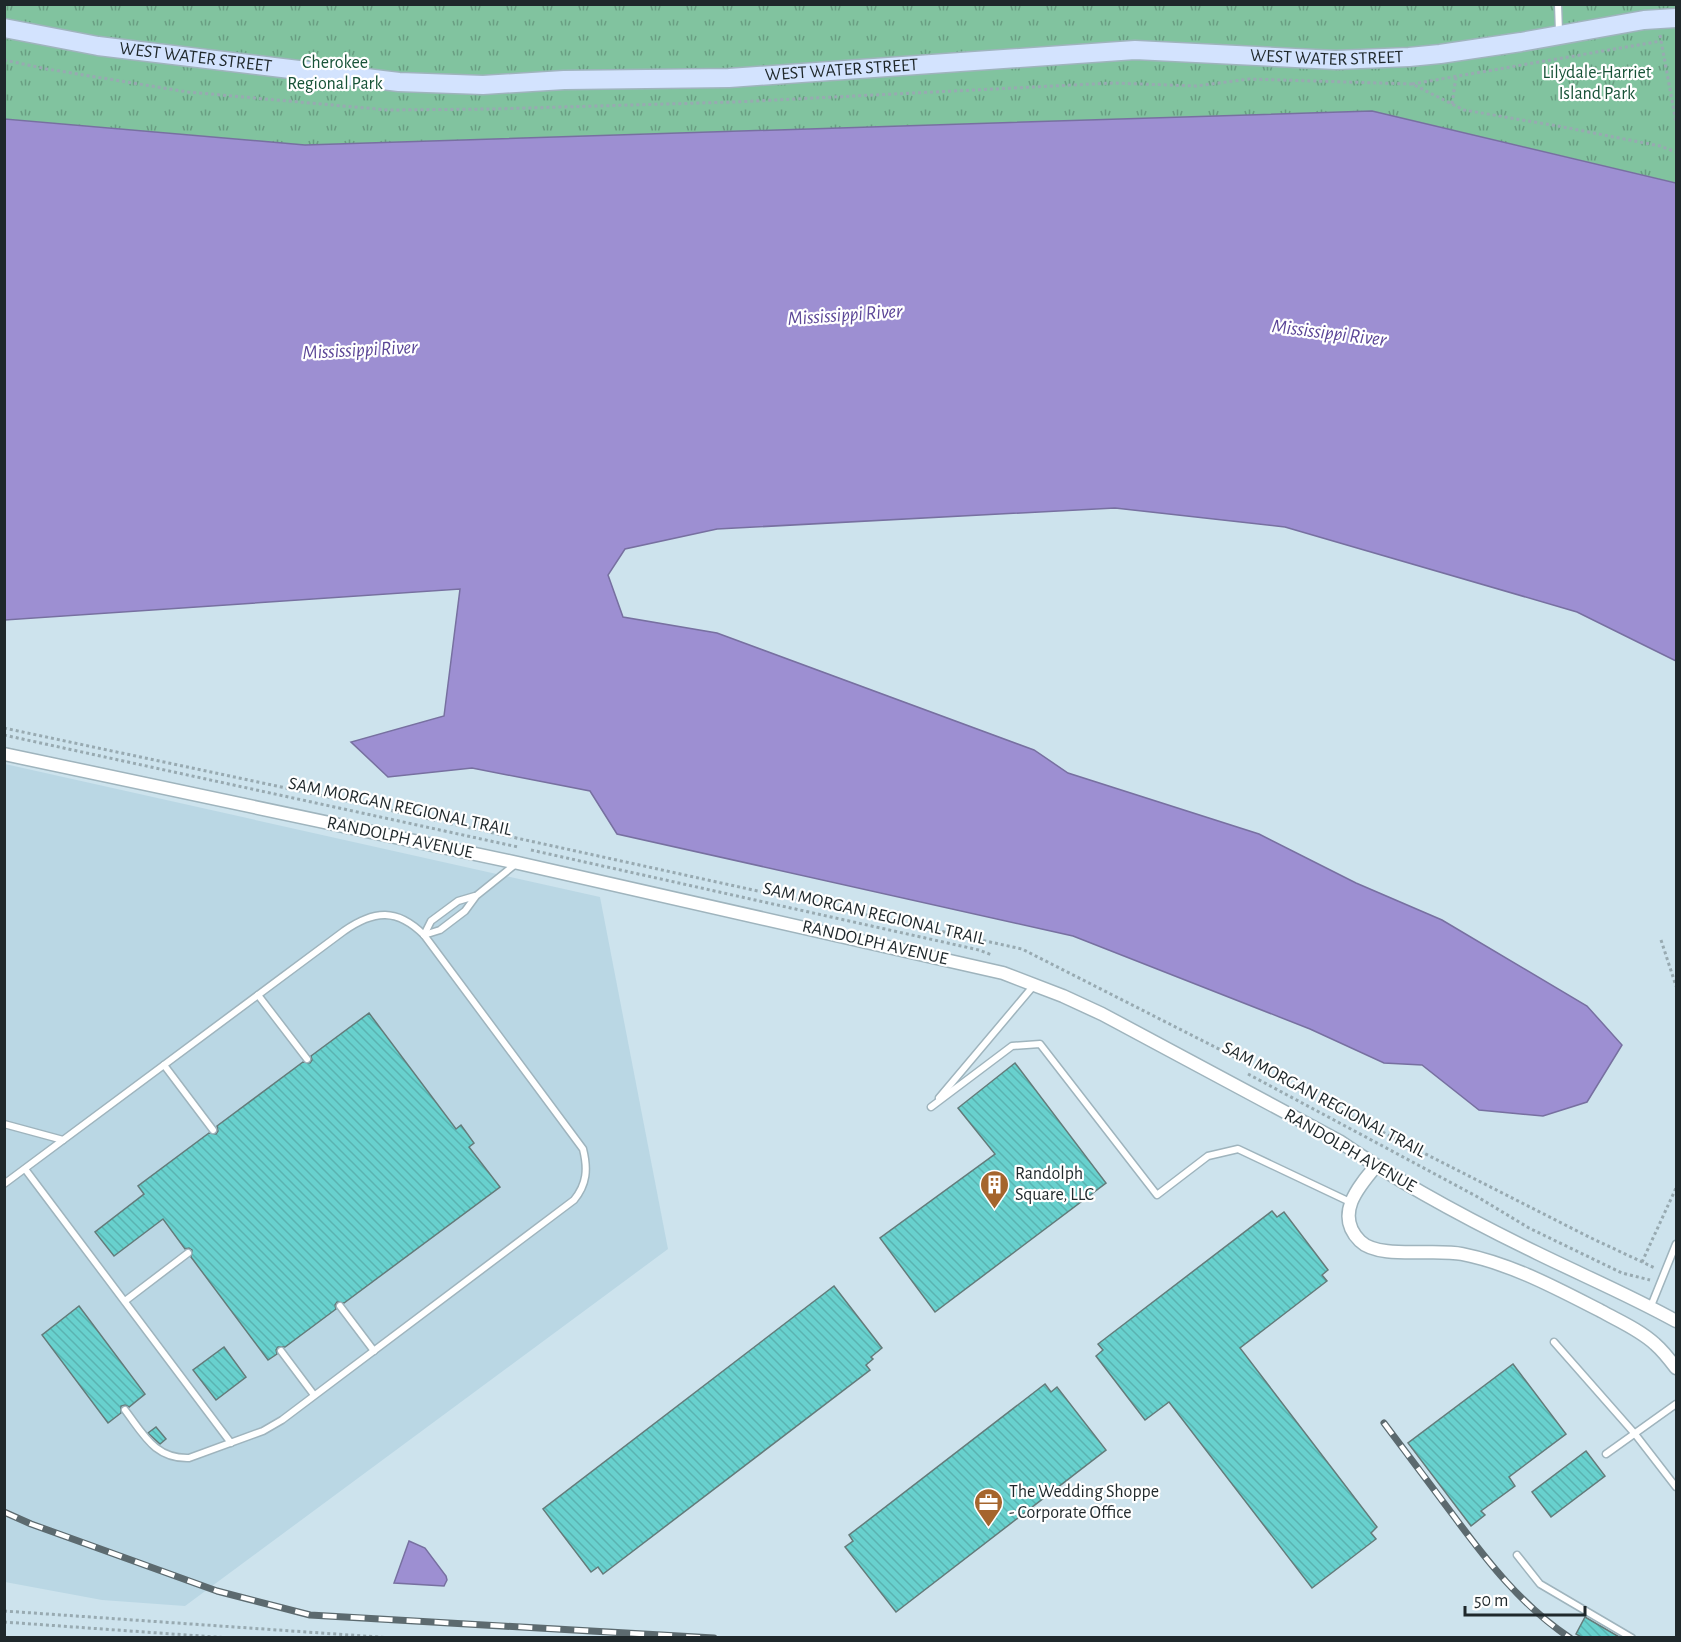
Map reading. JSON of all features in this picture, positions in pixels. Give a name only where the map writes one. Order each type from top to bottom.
[{"type":"street","name":"WEST WATER STREET","points":[[4,28],[98,46],[399,82],[483,85],[564,80],[729,78],[1135,50],[1336,60],[1410,57],[1656,19],[1677,18]]},
{"type":"street","name":"RANDOLPH AVENUE","points":[[4,754],[518,863],[969,964],[1035,984],[1102,1014],[1339,1141],[1376,1166],[1535,1252],[1651,1306],[1677,1321]]},
{"type":"street","points":[[1376,1166],[1358,1186],[1347,1214],[1351,1229],[1360,1242],[1372,1248],[1387,1251],[1459,1253],[1515,1269],[1635,1330],[1655,1344],[1677,1368]]},
{"type":"lane","points":[[1558,4],[1558,35]]},
{"type":"lane","points":[[424,935],[440,930],[465,911],[476,896],[518,863]]},
{"type":"lane","points":[[424,935],[431,921],[458,901],[476,896]]},
{"type":"lane","points":[[4,1184],[358,921],[379,915],[398,916],[412,923],[424,935],[583,1149],[587,1164],[586,1179],[574,1200],[271,1427],[189,1458],[175,1458],[155,1448],[125,1410]]},
{"type":"lane","points":[[1035,984],[931,1107],[1012,1046],[1040,1044],[1157,1195],[1208,1156],[1238,1149],[1350,1202]]},
{"type":"lane","points":[[258,994],[307,1059]]},
{"type":"lane","points":[[164,1065],[213,1130]]},
{"type":"lane","points":[[4,1124],[63,1140]]},
{"type":"lane","points":[[25,1169],[231,1443]]},
{"type":"lane","points":[[1651,1306],[1659,1282],[1675,1254],[1677,1244]]},
{"type":"lane","points":[[124,1301],[188,1253]]},
{"type":"lane","points":[[340,1306],[374,1351]]},
{"type":"lane","points":[[1554,1342],[1635,1434],[1677,1487]]},
{"type":"lane","points":[[280,1351],[314,1395]]},
{"type":"lane","points":[[1606,1454],[1677,1404]]},
{"type":"lane","points":[[1517,1555],[1540,1584],[1632,1638]]},
{"type":"path","points":[[1656,19],[1677,122]]},
{"type":"path","points":[[1196,86],[1249,78],[1412,84],[1661,41]]},
{"type":"path","points":[[1452,104],[1456,77]]},
{"type":"path","points":[[1412,84],[1464,110],[1660,146],[1677,152]]},
{"type":"path","name":"SAM MORGAN REGIONAL TRAIL","points":[[4,735],[979,950],[1001,958]]},
{"type":"path","points":[[1661,940],[1677,986]]},
{"type":"path","name":"SAM MORGAN REGIONAL TRAIL","points":[[1248,1074],[1476,1196],[1529,1228],[1622,1273],[1659,1282]]},
{"type":"path","points":[[1642,1262],[1677,1188]]},
{"type":"path","points":[[4,1611],[393,1638]]},
{"type":"path","points":[[4,1622],[229,1638]]},
{"type":"shaded area","points":[[5,764],[600,897],[668,1249],[185,1606],[102,1600],[5,1582]]},
{"type":"green space","name":"Cherokee Regional Park","points":[[4,5],[1676,5],[1676,183],[1372,111],[305,145],[5,119]]},
{"type":"water","name":"Mississippi River","points":[[1372,111],[1676,183],[1676,661],[1577,612],[1285,527],[1115,508],[717,529],[625,549],[608,575],[623,617],[717,633],[1034,750],[1068,773],[1259,834],[1356,883],[1442,920],[1587,1006],[1622,1045],[1587,1102],[1543,1116],[1479,1110],[1422,1065],[1384,1063],[1310,1029],[1073,936],[617,834],[590,791],[472,768],[388,777],[351,742],[444,716],[460,589],[5,620],[5,119],[305,145]]},
{"type":"water","points":[[409,1541],[425,1548],[446,1576],[444,1586],[394,1583]]},
{"type":"building","points":[[369,1013],[456,1129],[461,1125],[474,1143],[469,1147],[500,1187],[344,1303],[337,1302],[336,1309],[285,1347],[278,1347],[277,1354],[268,1360],[191,1257],[192,1250],[185,1249],[163,1219],[114,1256],[95,1232],[144,1194],[138,1186],[209,1133],[216,1134],[217,1126],[303,1062],[310,1063],[311,1056]]},
{"type":"building","name":"Randolph Square, LLC","points":[[1015,1063],[1106,1183],[935,1312],[880,1238],[995,1154],[958,1108]]},
{"type":"building","points":[[1272,1211],[1277,1217],[1284,1212],[1328,1270],[1322,1275],[1327,1281],[1240,1348],[1377,1527],[1371,1533],[1376,1539],[1312,1588],[1169,1402],[1145,1420],[1096,1356],[1103,1350],[1098,1344]]},
{"type":"building","points":[[834,1286],[882,1348],[871,1357],[873,1359],[866,1365],[870,1370],[603,1574],[598,1567],[591,1572],[543,1509]]},
{"type":"building","points":[[79,1306],[145,1394],[129,1407],[121,1406],[121,1413],[108,1423],[42,1335]]},
{"type":"building","points":[[224,1347],[246,1377],[216,1400],[193,1370]]},
{"type":"building","points":[[1513,1364],[1566,1434],[1509,1477],[1515,1486],[1481,1511],[1485,1515],[1471,1526],[1408,1443]]},
{"type":"building","points":[[1045,1384],[1051,1392],[1057,1387],[1106,1450],[896,1612],[845,1547],[853,1541],[849,1535]]},
{"type":"building","points":[[156,1427],[166,1439],[160,1444],[148,1433]]},
{"type":"building","points":[[1586,1451],[1605,1476],[1551,1517],[1532,1492]]},
{"type":"building","points":[[1585,1617],[1621,1638],[1583,1638],[1576,1634]]},
{"type":"railway","points":[[1384,1423],[1492,1566],[1536,1612],[1570,1638]]},
{"type":"railway","points":[[4,1512],[31,1524],[217,1591],[310,1615],[714,1638]]},
{"type":"place","name":"Randolph Square, LLC","points":[[994,1210]]},
{"type":"place","name":"The Wedding Shoppe - Corporate Office","points":[[988,1528]]},
{"type":"park label","name":"Lilydale-Harriet Island Park","points":[[1597,83]]}]
